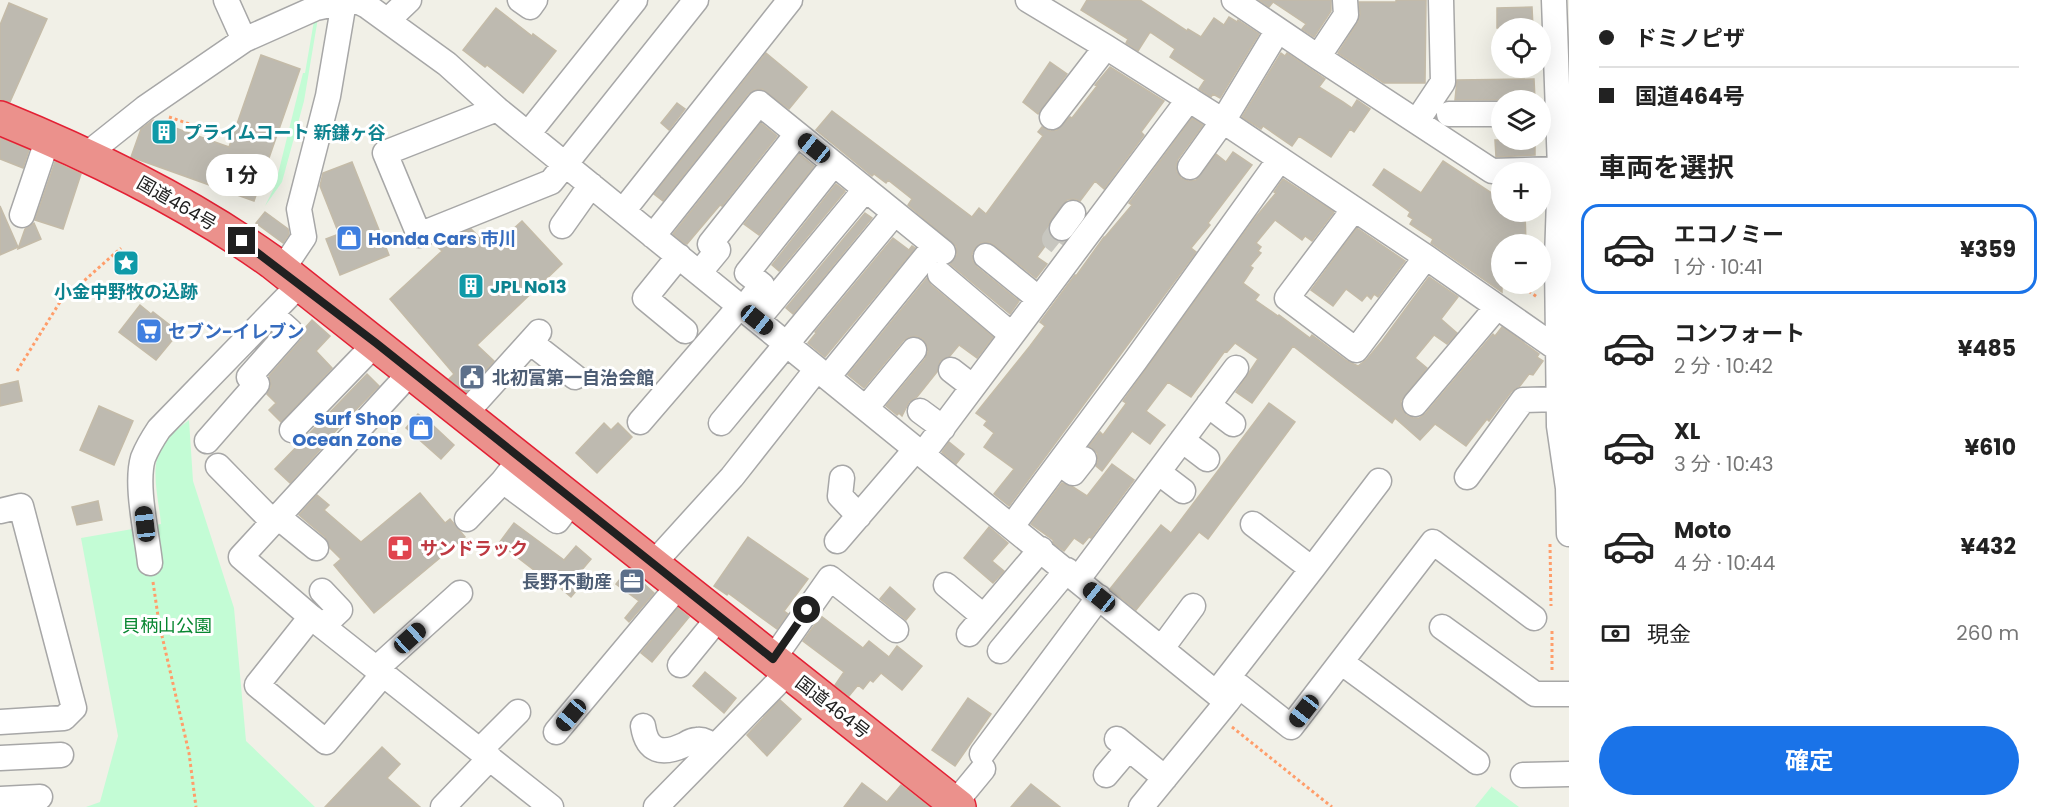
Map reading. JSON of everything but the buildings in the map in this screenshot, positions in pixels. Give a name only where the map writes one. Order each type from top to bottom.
[{"type":"highway","name":"国道464号","points":[[0,118],[123,172],[194,211],[242,241],[465,414],[512,470],[573,500],[957,805]]},
{"type":"street","points":[[226,0],[244,40]]},
{"type":"street","points":[[388,20],[409,0]]},
{"type":"street","points":[[520,0],[530,7],[535,0]]},
{"type":"street","points":[[528,134],[635,0]]},
{"type":"street","points":[[497,109],[385,153],[419,235],[552,182],[696,0]]},
{"type":"street","points":[[623,211],[790,0]]},
{"type":"street","points":[[1028,0],[1106,46],[1223,121],[1426,257],[1564,354]]},
{"type":"street","points":[[1234,0],[1492,171],[1560,169]]},
{"type":"street","points":[[1318,57],[1346,15],[1345,0]]},
{"type":"street","points":[[1417,121],[1443,82],[1441,0]]},
{"type":"street","points":[[1550,90],[1554,0]]},
{"type":"street","points":[[150,563],[141,485],[143,460],[150,442],[159,429],[271,314],[291,277],[304,237],[299,209],[328,96],[344,2]]},
{"type":"street","points":[[86,155],[145,108],[244,40],[316,4],[359,2],[388,20],[447,64],[497,109],[1162,648],[1220,703]]},
{"type":"street","points":[[1190,167],[1223,121],[1278,30]]},
{"type":"street","points":[[1052,117],[1106,46]]},
{"type":"street","points":[[837,541],[943,428],[1039,299],[1075,228],[1189,99]]},
{"type":"street","points":[[653,236],[759,103],[937,260],[1012,335]]},
{"type":"street","points":[[1449,114],[1491,114]]},
{"type":"street","points":[[1551,123],[1560,169],[1551,243]]},
{"type":"street","points":[[22,215],[48,138]]},
{"type":"street","points":[[699,273],[718,250],[710,244],[790,143]]},
{"type":"street","points":[[1012,526],[1280,159]]},
{"type":"street","points":[[747,312],[762,285],[747,273],[828,171]]},
{"type":"street","points":[[562,226],[591,185]]},
{"type":"street","points":[[640,422],[859,197]]},
{"type":"street","points":[[1354,209],[1280,300],[1356,350],[1426,257]]},
{"type":"street","points":[[721,423],[889,220]]},
{"type":"street","points":[[679,256],[645,298],[686,331]]},
{"type":"street","points":[[986,256],[1039,299]]},
{"type":"street","points":[[653,564],[823,373],[937,260]]},
{"type":"street","points":[[1551,272],[1564,354],[1559,399],[1559,426],[1568,488],[1569,534]]},
{"type":"street","points":[[1415,404],[1497,307]]},
{"type":"street","points":[[207,441],[257,384],[249,376],[290,331],[271,314]]},
{"type":"street","points":[[465,414],[534,337],[574,377]]},
{"type":"street","points":[[292,430],[376,343]]},
{"type":"street","points":[[866,408],[914,350]]},
{"type":"street","points":[[1000,651],[1072,575],[1158,472],[1236,368]]},
{"type":"street","points":[[951,370],[973,387]]},
{"type":"street","points":[[411,372],[241,557],[317,621],[551,807]]},
{"type":"street","points":[[1467,477],[1523,400],[1559,399]]},
{"type":"street","points":[[1208,405],[1233,424]]},
{"type":"street","points":[[920,411],[943,428]]},
{"type":"street","points":[[1182,440],[1207,459]]},
{"type":"street","points":[[1059,463],[1073,473],[1083,459]]},
{"type":"street","points":[[218,466],[276,520],[316,548]]},
{"type":"street","points":[[467,519],[512,470]]},
{"type":"street","points":[[1158,472],[1183,491]]},
{"type":"street","points":[[842,478],[840,496],[859,516]]},
{"type":"street","points":[[1141,807],[1220,703],[1312,569],[1379,482]]},
{"type":"street","points":[[0,511],[21,506],[74,708],[64,718],[0,722]]},
{"type":"street","points":[[1253,524],[1312,569]]},
{"type":"street","points":[[1220,703],[1239,686],[1291,727],[1433,542],[1534,618]]},
{"type":"street","points":[[946,585],[976,625],[1041,549]]},
{"type":"street","points":[[656,807],[714,747],[781,665],[830,578],[896,630]]},
{"type":"street","points":[[556,732],[680,584]]},
{"type":"street","points":[[322,591],[340,610],[317,621],[257,685],[327,742],[381,670],[460,593]]},
{"type":"street","points":[[957,805],[983,762],[1099,597]]},
{"type":"street","points":[[1162,648],[1193,606]]},
{"type":"street","points":[[680,665],[720,616]]},
{"type":"street","points":[[1442,627],[1535,694],[1569,694]]},
{"type":"street","points":[[1341,662],[1477,762]]},
{"type":"street","points":[[443,807],[518,712]]},
{"type":"street","points":[[643,726],[645,738],[650,746],[661,751],[670,750],[694,739],[709,743],[714,747]]},
{"type":"street","points":[[1106,775],[1122,744],[1164,778]]},
{"type":"street","points":[[0,758],[61,755]]},
{"type":"street","points":[[1523,775],[1569,774]]},
{"type":"street","points":[[0,799],[40,797]]},
{"type":"path","points":[[145,108],[216,133]]},
{"type":"path","points":[[17,371],[60,302],[121,248]]},
{"type":"path","points":[[1533,294],[1543,301]]},
{"type":"path","points":[[150,563],[159,623],[189,753],[196,807]]},
{"type":"path","points":[[1220,703],[1332,807]]},
{"type":"green space","points":[[319,12],[304,101],[282,182],[265,206],[275,186],[303,73],[305,73],[315,15]]},
{"type":"green space","name":"貝柄山公園","points":[[189,420],[193,481],[234,608],[246,741],[315,807],[86,807],[100,802],[118,736],[81,538],[161,524],[155,474],[158,454],[167,439]]},
{"type":"green space","points":[[1492,787],[1519,807],[1475,807]]},
{"type":"tunnel","points":[[1059,243],[1054,239],[1062,228]]},
{"type":"place","name":"プライムコート 新鎌ヶ谷","points":[[164,132]]},
{"type":"place","name":"Honda Cars 市川","points":[[349,238]]},
{"type":"place","name":"小金中野牧の込跡","points":[[126,263]]},
{"type":"place","name":"JPL No13","points":[[471,286]]},
{"type":"place","name":"セブン-イレブン","points":[[149,331]]},
{"type":"place","name":"北初富第一自治会館","points":[[472,377]]},
{"type":"place","name":"Surf Shop Ocean Zone","points":[[421,428]]},
{"type":"place","name":"サンドラック","points":[[400,548]]},
{"type":"place","name":"長野不動産","points":[[632,581]]},
{"type":"route","points":[[242,241],[376,343],[773,659],[807,610]]}]
